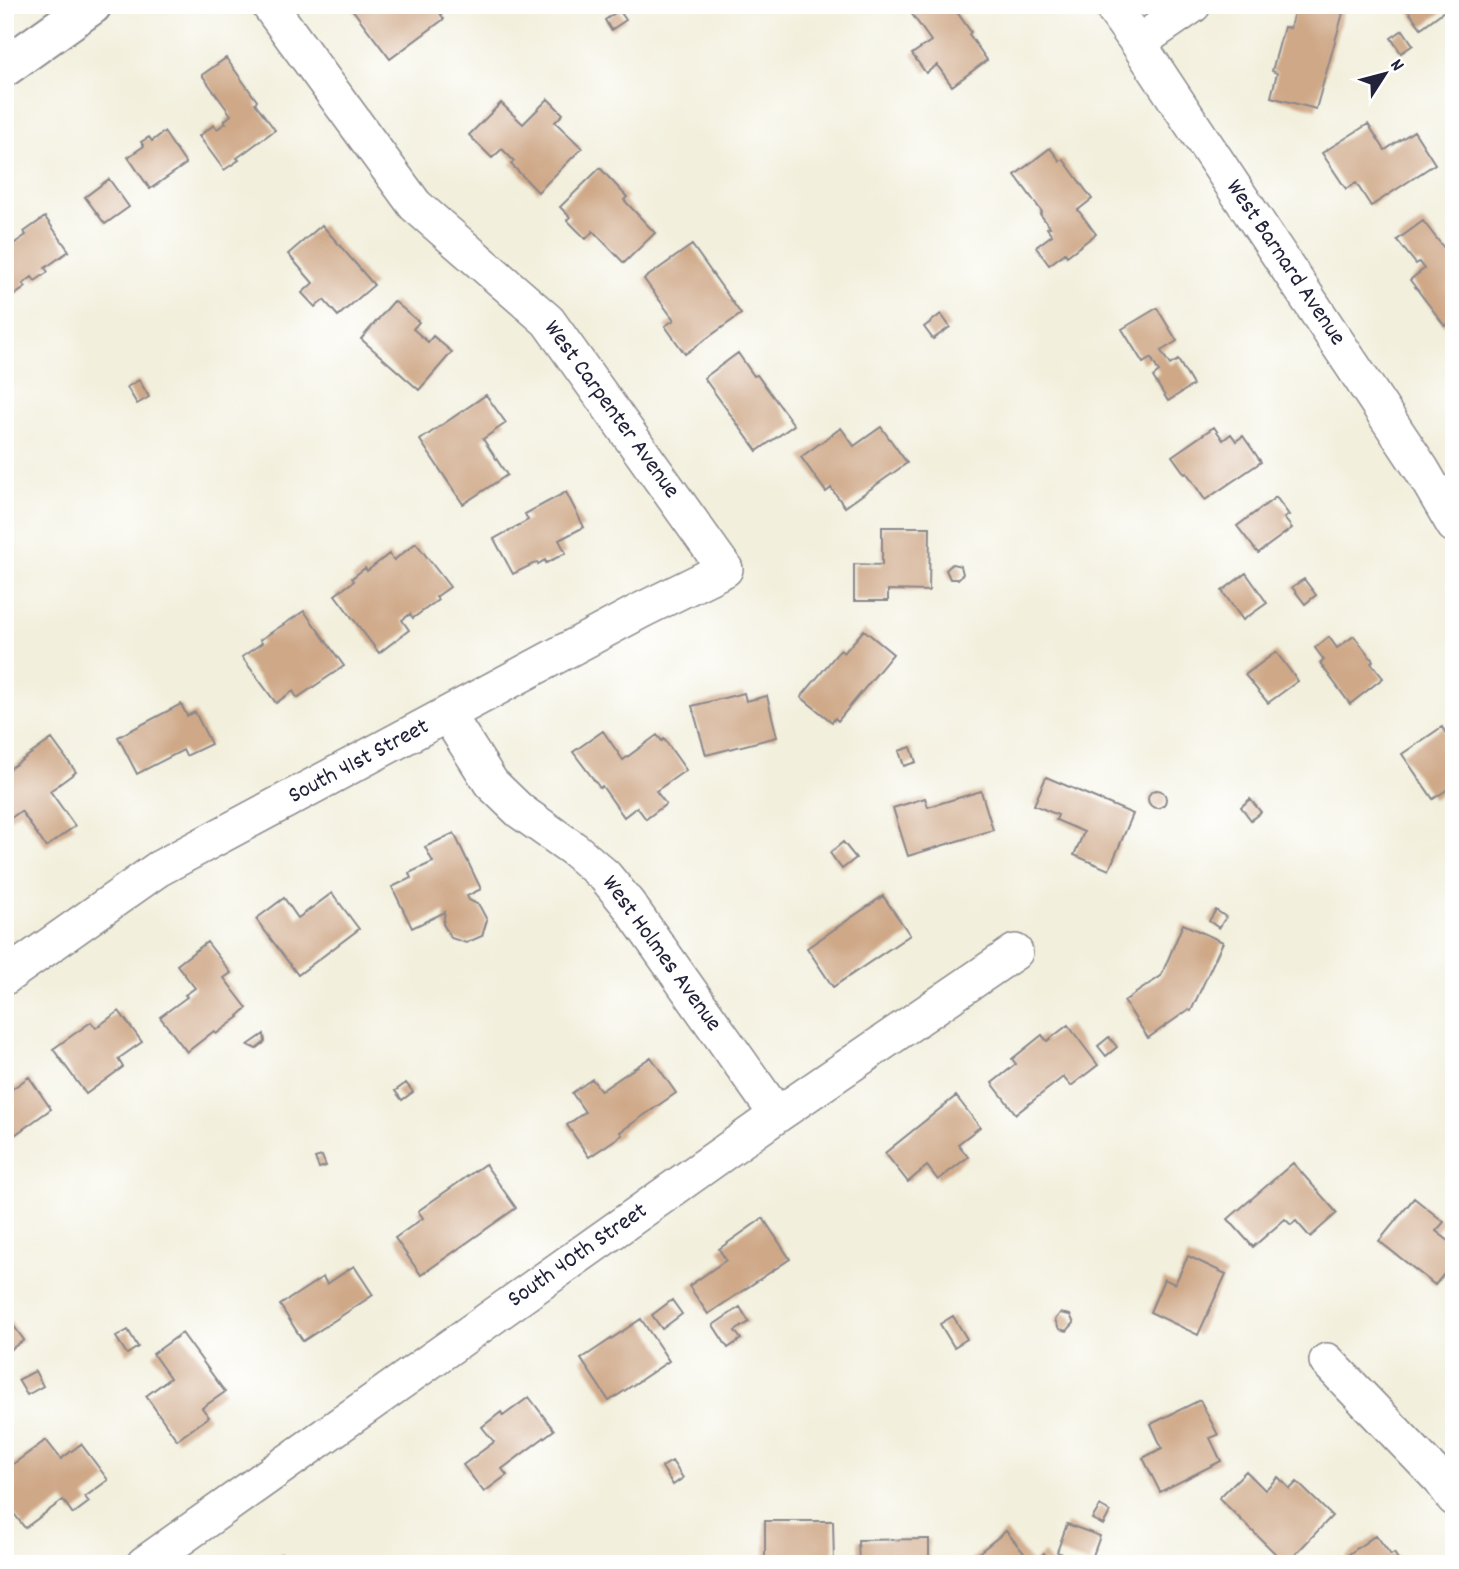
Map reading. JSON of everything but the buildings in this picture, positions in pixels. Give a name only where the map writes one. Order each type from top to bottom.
[{"type":"street","points":[[5,67],[92,5]]},
{"type":"street","name":"West Carpenter Avenue","points":[[269,5],[415,205],[548,321],[725,569]]},
{"type":"street","name":"West Barnard Avenue","points":[[1111,5],[1422,470],[1454,525]]},
{"type":"street","points":[[1138,43],[1192,5]]},
{"type":"street","name":"South 41st Street","points":[[5,976],[158,869],[642,610],[725,569]]},
{"type":"street","name":"West Holmes Avenue","points":[[449,715],[491,783],[520,811],[575,850],[605,876],[628,904],[777,1115]]},
{"type":"street","name":"South 40th Street","points":[[144,1564],[777,1115],[1014,952]]},
{"type":"street","points":[[1327,1361],[1441,1480],[1454,1498]]}]
